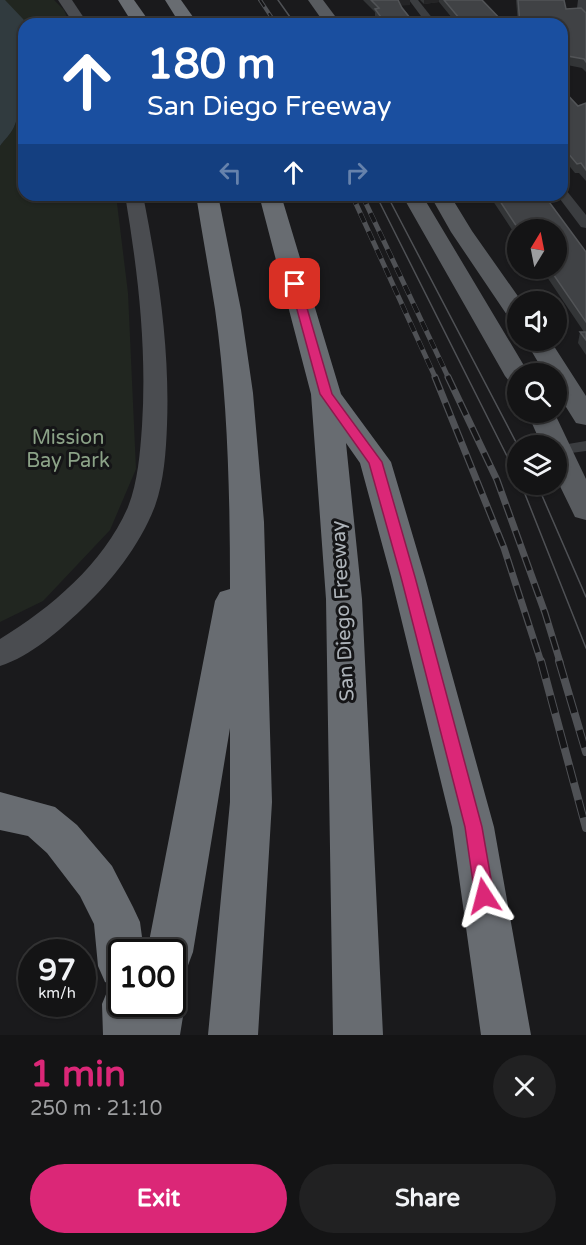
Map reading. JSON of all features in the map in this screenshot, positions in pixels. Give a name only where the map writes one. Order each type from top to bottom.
[{"type":"highway","points":[[126,0],[138,18]]},
{"type":"highway","points":[[173,0],[185,18]]},
{"type":"highway","points":[[208,201],[228,310],[237,381],[247,522],[251,802],[233,1035]]},
{"type":"highway","name":"San Diego Freeway","points":[[272,201],[326,394],[344,599],[358,1035]]},
{"type":"highway","points":[[326,394],[375,462],[411,588],[473,827],[506,1035]]},
{"type":"highway","points":[[172,939],[247,522]]},
{"type":"highway","points":[[0,811],[40,820],[62,839],[96,881],[117,922],[119,939]]},
{"type":"highway","points":[[127,1017],[128,1035]]},
{"type":"highway","points":[[155,1035],[158,1017]]},
{"type":"main road","points":[[65,0],[77,18]]},
{"type":"main road","points":[[315,0],[328,18]]},
{"type":"main road","points":[[0,654],[50,620],[84,589],[124,541],[139,511],[152,467],[156,409],[156,346],[152,302],[135,201]]},
{"type":"main road","points":[[416,201],[510,363]]},
{"type":"main road","points":[[444,201],[507,297]]},
{"type":"main road","points":[[544,351],[586,417]]},
{"type":"main road","points":[[550,423],[572,448],[586,510]]},
{"type":"street","points":[[413,0],[427,18]]},
{"type":"street","points":[[582,0],[586,16]]},
{"type":"street","points":[[568,201],[586,224]]},
{"type":"green space","name":"Mission Bay Park","points":[[2,0],[54,0],[64,10],[67,18],[22,18]]},
{"type":"green space","name":"Mission Bay Park","points":[[18,117],[18,201],[117,201],[128,293],[136,469],[110,530],[43,601],[0,622],[0,146],[13,130]]},
{"type":"shaded area","points":[[0,0],[5,0],[22,18],[18,18],[18,117],[13,130],[0,146]]},
{"type":"building","points":[[371,0],[398,0],[410,18],[382,18],[375,9],[379,8]]},
{"type":"building","points":[[444,0],[482,0],[499,18],[459,18]]},
{"type":"building","points":[[518,0],[564,0],[566,9],[581,8],[586,13],[586,62],[584,59],[568,56],[568,18],[520,18]]},
{"type":"building","points":[[568,95],[578,106],[586,103],[586,170],[581,163],[577,164],[568,153]]},
{"type":"building","points":[[500,201],[548,201],[562,219],[512,219]]},
{"type":"building","points":[[567,226],[586,252],[586,322],[567,291],[557,279],[567,279]]},
{"type":"building","points":[[580,332],[586,332],[586,340]]},
{"type":"tram line","points":[[278,0],[291,18]]},
{"type":"tram line","points":[[379,201],[507,456]]},
{"type":"tram line","points":[[390,201],[512,435]]},
{"type":"tram line","points":[[525,495],[586,648]]},
{"type":"tram line","points":[[542,495],[586,597]]},
{"type":"railway","points":[[260,0],[272,18]]},
{"type":"railway","points":[[355,201],[436,379]]},
{"type":"railway","points":[[365,201],[449,379]]},
{"type":"railway","points":[[435,377],[504,548],[541,662]]},
{"type":"railway","points":[[448,377],[497,480],[545,613],[560,662]]},
{"type":"railway","points":[[541,661],[586,828]]},
{"type":"railway","points":[[559,661],[586,752]]},
{"type":"route","points":[[295,284],[326,394],[375,462],[408,577],[473,827],[484,896]]}]
